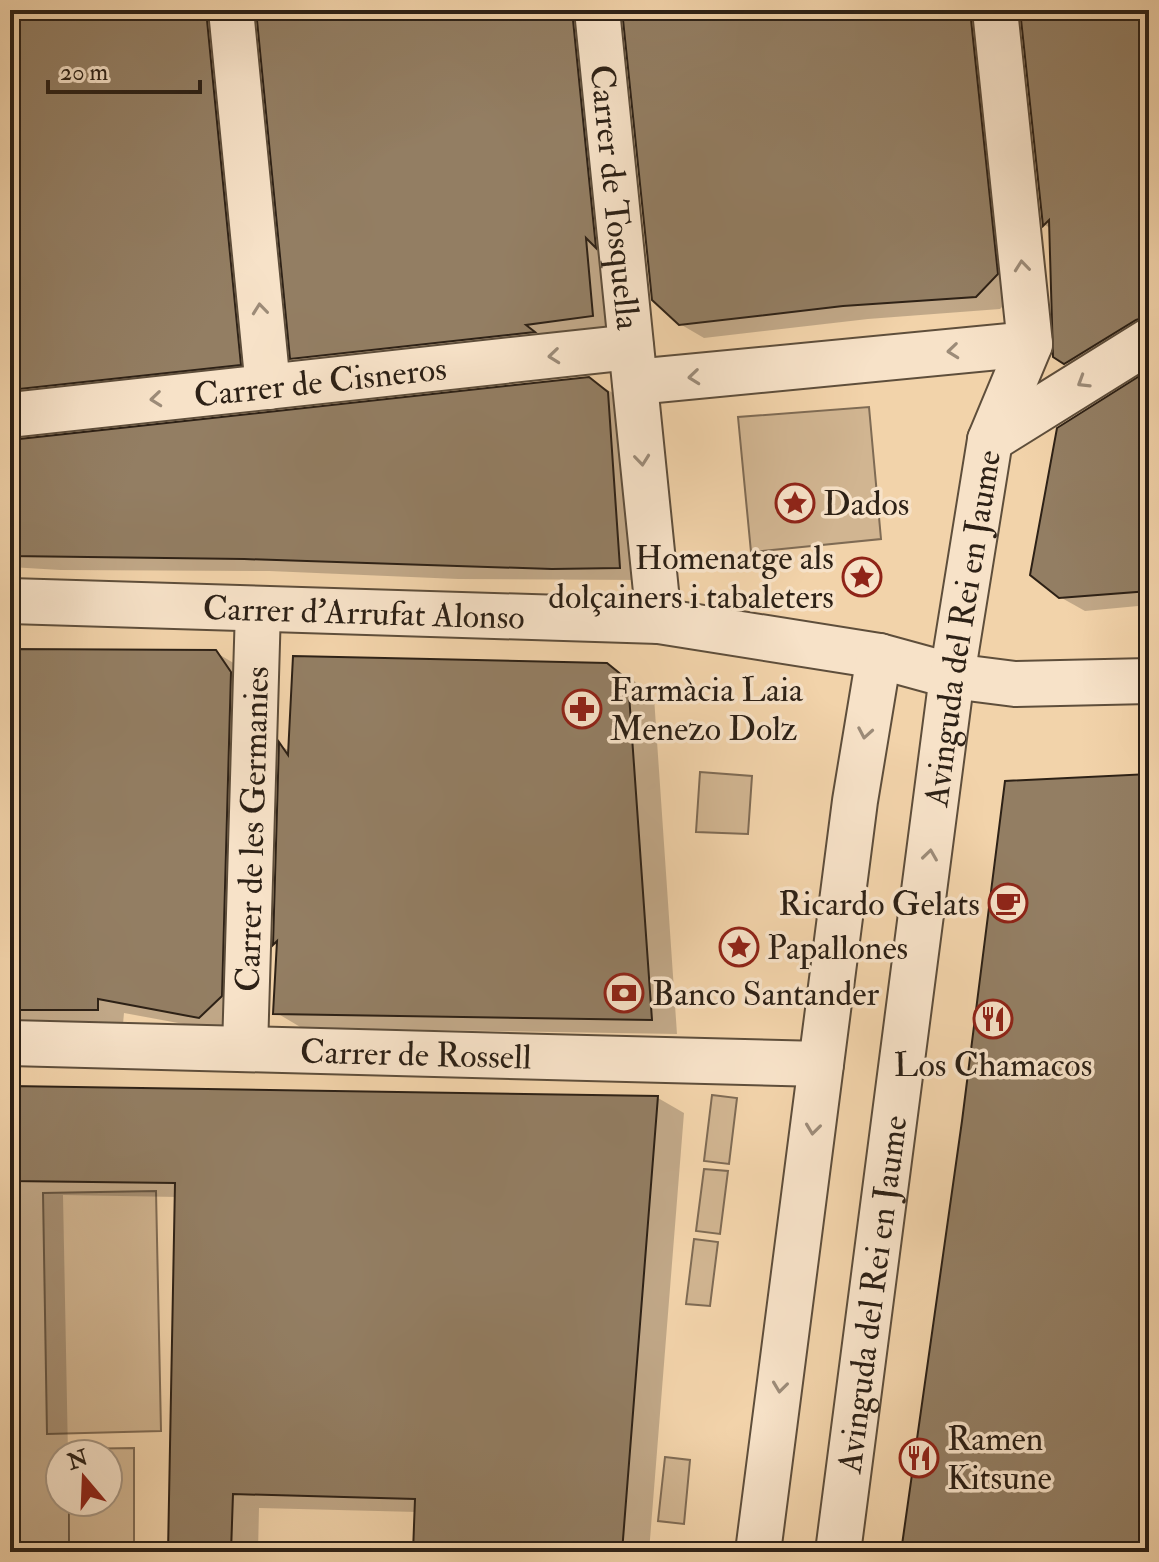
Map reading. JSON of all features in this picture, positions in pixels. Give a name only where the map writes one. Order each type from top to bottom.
[{"type":"street","points":[[231,10],[268,387]]},
{"type":"street","name":"Carrer de Tosquella","points":[[597,10],[633,365]]},
{"type":"street","points":[[659,621],[633,365],[1030,344],[995,10]]},
{"type":"street","points":[[990,440],[1149,341]]},
{"type":"street","name":"Avinguda del Rei en Jaume","points":[[838,1552],[952,676],[990,440],[1030,344]]},
{"type":"street","name":"Carrer de Cisneros","points":[[10,415],[268,387],[633,365]]},
{"type":"street","name":"Carrer d'Arrufat Alonso","points":[[10,601],[659,621],[879,656],[952,676],[1015,684],[1149,681]]},
{"type":"street","name":"Carrer de les Germanies","points":[[245,1049],[258,609]]},
{"type":"street","points":[[758,1552],[863,738],[879,656]]},
{"type":"street","name":"Carrer de Rossell","points":[[10,1043],[821,1064]]},
{"type":"shaded area","points":[[869,407],[881,539],[751,552],[738,417]]},
{"type":"shaded area","points":[[700,772],[752,776],[748,834],[696,832]]},
{"type":"shaded area","points":[[712,1095],[737,1098],[729,1164],[704,1161]]},
{"type":"shaded area","points":[[704,1169],[728,1171],[720,1234],[696,1231]]},
{"type":"shaded area","points":[[156,1191],[161,1431],[47,1434],[43,1193]]},
{"type":"shaded area","points":[[694,1239],[718,1242],[710,1306],[686,1304]]},
{"type":"shaded area","points":[[124,1448],[134,1448],[134,1552],[69,1552],[69,1518],[124,1518]]},
{"type":"shaded area","points":[[665,1457],[690,1460],[684,1524],[658,1521]]},
{"type":"building","points":[[10,10],[206,10],[241,365],[10,390]]},
{"type":"building","points":[[256,10],[572,10],[596,248],[586,238],[593,316],[526,325],[535,332],[290,359]]},
{"type":"building","points":[[622,10],[970,10],[998,274],[976,297],[843,306],[679,325],[652,300]]},
{"type":"building","points":[[1020,10],[1149,10],[1149,316],[1136,320],[1064,364],[1053,357],[1049,220],[1043,226]]},
{"type":"building","points":[[1149,370],[1149,591],[1059,598],[1030,575],[1057,428]]},
{"type":"building","points":[[589,377],[608,392],[620,568],[10,556],[10,440]]},
{"type":"building","points":[[10,649],[216,650],[231,672],[222,996],[199,1018],[98,999],[98,1010],[10,1010]]},
{"type":"building","points":[[293,656],[607,663],[628,680],[652,1020],[273,1014],[279,742],[288,755]]},
{"type":"building","points":[[1149,774],[1149,1552],[901,1552],[962,1121],[1005,781]]},
{"type":"building","points":[[10,1086],[658,1096],[622,1552],[413,1552],[415,1499],[233,1494],[231,1552],[168,1552],[175,1183],[10,1181]]},
{"type":"place","name":"Dados","points":[[795,503]]},
{"type":"place","name":"Homenatge als dolçainers i tabaleters","points":[[862,577]]},
{"type":"place","name":"Farmàcia Laia Menezo Dolz","points":[[582,709]]},
{"type":"place","name":"Ricardo Gelats","points":[[1008,903]]},
{"type":"place","name":"Papallones","points":[[739,947]]},
{"type":"place","name":"Banco Santander","points":[[624,993]]},
{"type":"place","name":"Los Chamacos","points":[[993,1019]]},
{"type":"place","name":"Ramen Kitsune","points":[[919,1458]]}]
